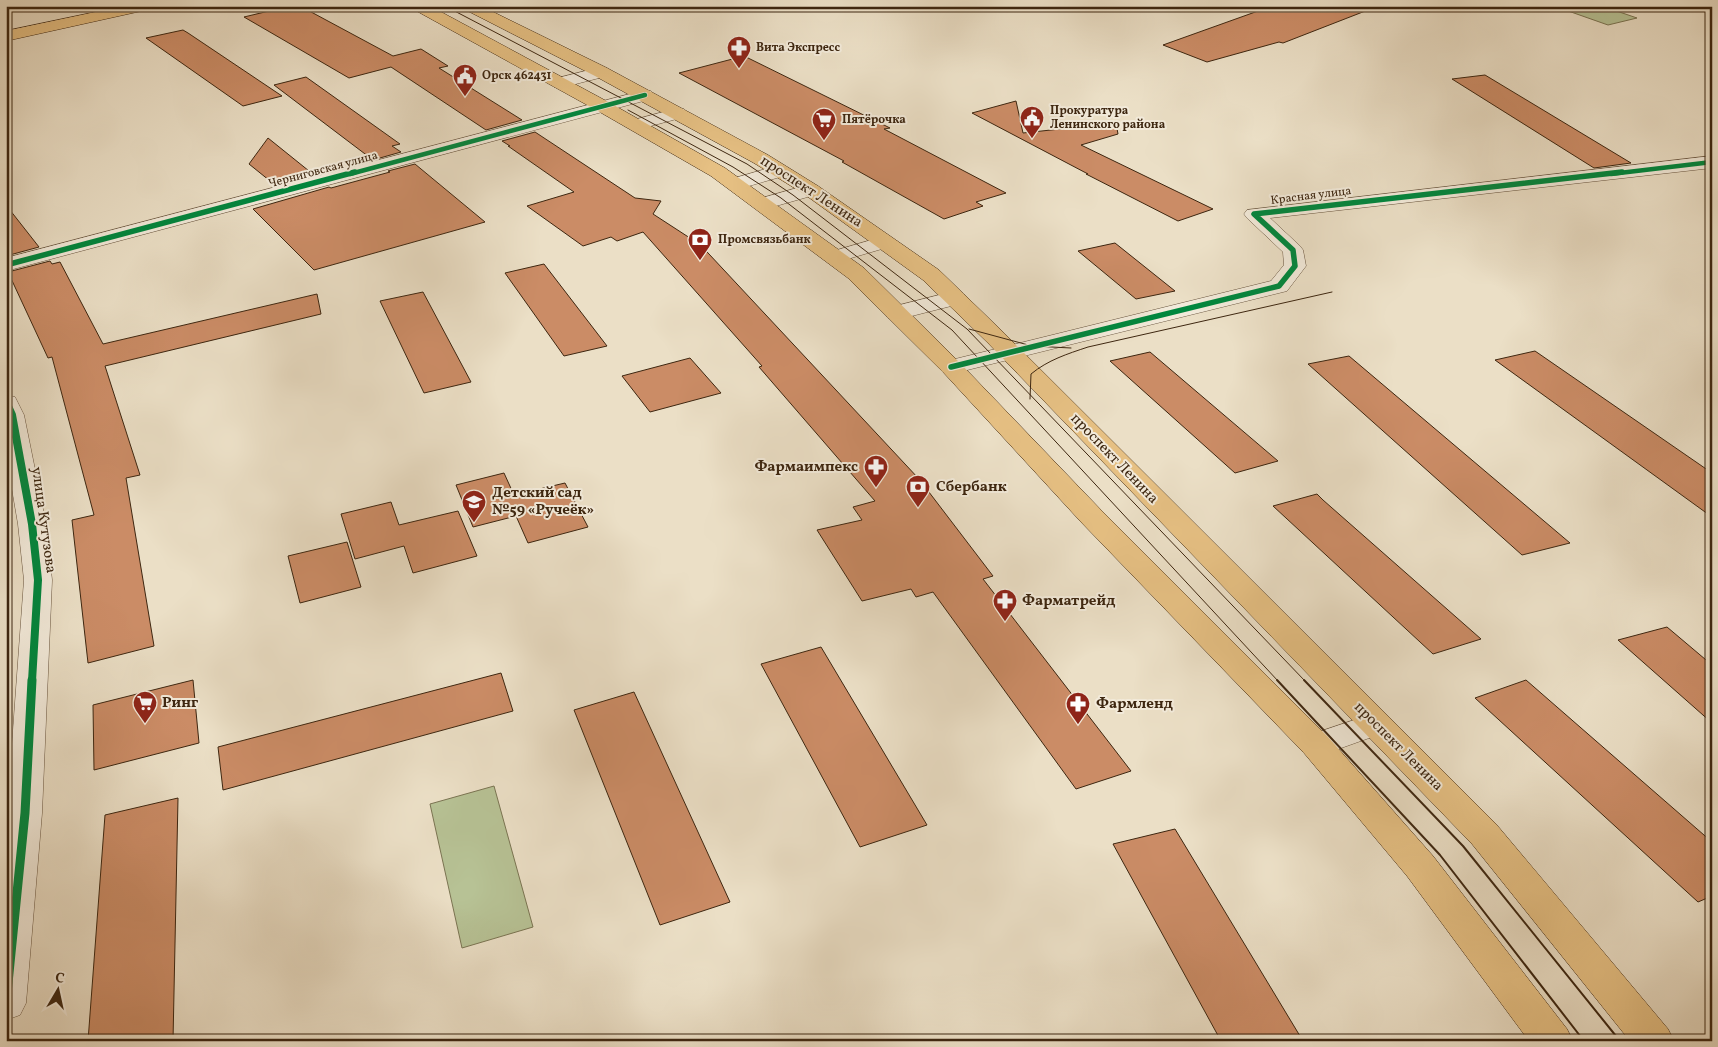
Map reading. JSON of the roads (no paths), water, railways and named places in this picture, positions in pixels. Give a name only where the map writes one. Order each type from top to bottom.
[{"type":"main road","points":[[6,36],[146,6]]},
{"type":"main road","points":[[418,6],[604,107],[718,172],[856,273],[951,367],[1091,516],[1316,745],[1420,866],[1553,1041]]},
{"type":"main road","name":"проспект Ленина","points":[[469,6],[645,95],[780,171],[811,190],[931,275],[1010,352],[1484,834],[1654,1041]]},
{"type":"street","points":[[560,83],[601,72]]},
{"type":"street","name":"Черниговская улица","points":[[6,265],[645,95]]},
{"type":"street","points":[[636,125],[678,113]]},
{"type":"street","name":"Красная улица","points":[[951,367],[1279,286],[1295,266],[1293,250],[1254,214],[1712,162]]},
{"type":"street","points":[[735,184],[780,171]]},
{"type":"street","points":[[762,204],[811,190]]},
{"type":"street","points":[[834,257],[885,242]]},
{"type":"street","points":[[896,312],[955,298]]},
{"type":"street","name":"улица Кутузова","points":[[6,402],[12,416],[32,524],[38,580],[25,813],[6,1003]]},
{"type":"street","points":[[1316,745],[1375,724]]},
{"type":"tram line","points":[[445,6],[747,164],[793,195],[967,329],[1030,395]]},
{"type":"tram line","points":[[628,110],[733,167],[781,198],[952,330],[1278,681]]},
{"type":"tram line","points":[[1030,395],[1031,374],[1051,361],[1073,352],[1332,292]]},
{"type":"tram line","points":[[969,329],[1032,346],[1071,348]]},
{"type":"tram line","points":[[1030,395],[1030,399]]},
{"type":"tram line","points":[[1030,395],[1305,681]]},
{"type":"tram line","points":[[1277,680],[1440,855],[1584,1041]]},
{"type":"tram line","points":[[1304,680],[1463,846],[1620,1041]]},
{"type":"place","name":"Вита Экспресс","points":[[739,69]]},
{"type":"place","name":"Орск 462431","points":[[465,97]]},
{"type":"place","name":"Прокуратура Ленинского района","points":[[1032,139]]},
{"type":"place","name":"Пятёрочка","points":[[824,141]]},
{"type":"place","name":"Промсвязьбанк","points":[[700,261]]},
{"type":"place","name":"Фармаимпекс","points":[[876,488]]},
{"type":"place","name":"Сбербанк","points":[[918,508]]},
{"type":"place","name":"Детский сад №59 «Ручеёк»","points":[[474,523]]},
{"type":"place","name":"Фарматрейд","points":[[1005,622]]},
{"type":"place","name":"Ринг","points":[[145,724]]},
{"type":"place","name":"Фармленд","points":[[1078,725]]}]
